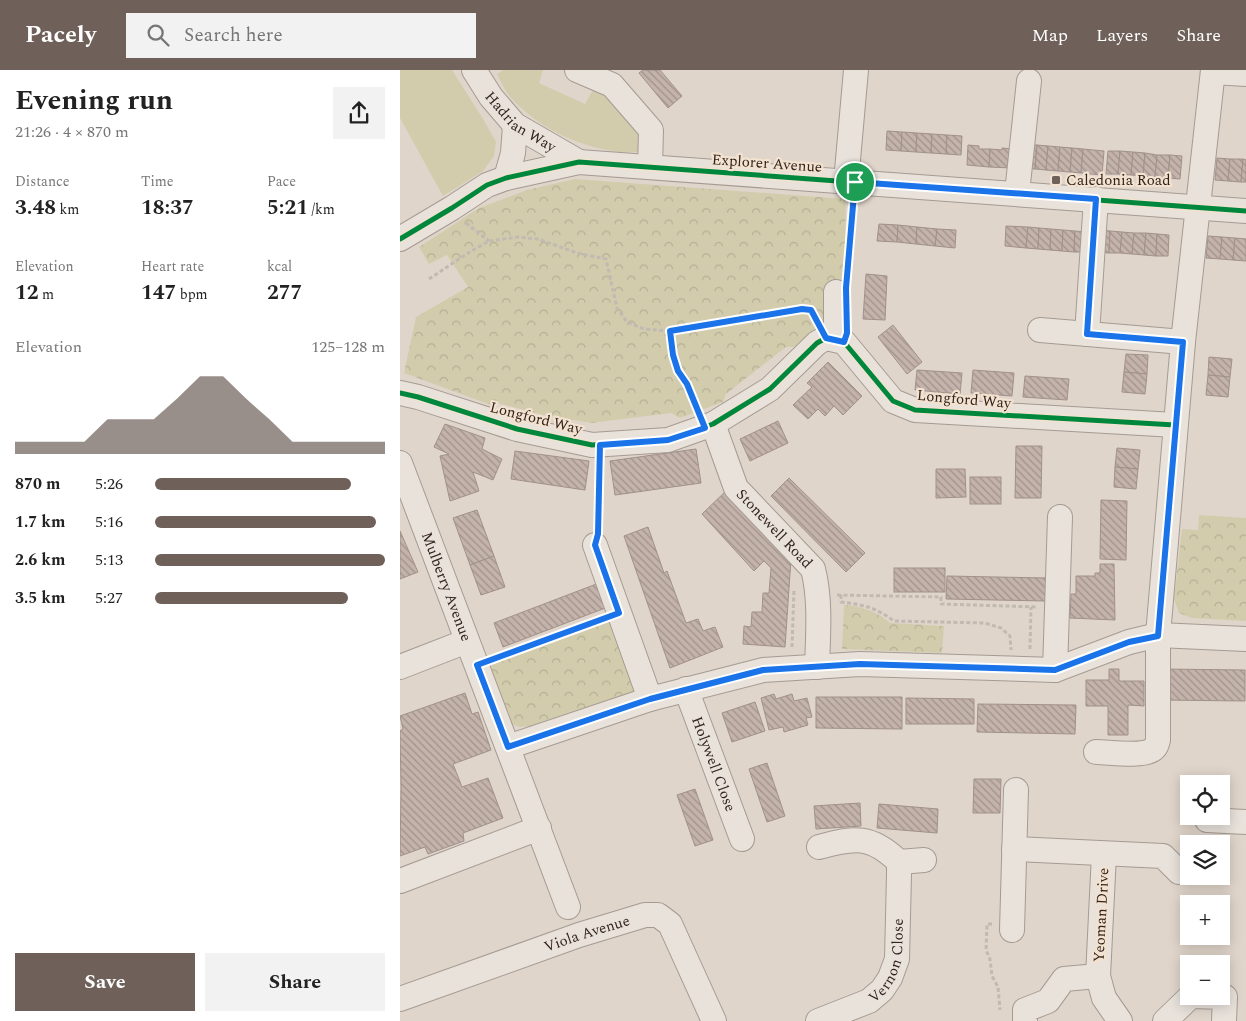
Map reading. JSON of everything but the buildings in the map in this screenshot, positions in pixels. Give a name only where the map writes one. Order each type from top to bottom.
[{"type":"street","points":[[577,70],[612,84],[651,130],[650,167]]},
{"type":"street","points":[[850,182],[856,70]]},
{"type":"street","points":[[1096,752],[1143,753],[1152,750],[1158,740],[1158,636],[1175,425],[1213,71],[1246,74]]},
{"type":"street","name":"Hadrian Way","points":[[479,72],[491,97],[515,125],[579,162]]},
{"type":"street","points":[[1015,193],[1029,82]]},
{"type":"street","points":[[506,178],[512,153],[515,125]]},
{"type":"street","points":[[400,239],[487,185],[506,178],[579,162]]},
{"type":"street","name":"Explorer Avenue","points":[[579,162],[1246,211]]},
{"type":"street","points":[[1087,334],[1096,199]]},
{"type":"street","points":[[831,339],[842,285]]},
{"type":"street","points":[[1040,330],[1183,342]]},
{"type":"street","name":"Longford Way","points":[[400,393],[517,429],[592,445],[668,440],[709,426],[770,389],[817,343],[831,339],[844,342],[893,401],[915,410],[1175,425]]},
{"type":"street","name":"Stonewell Road","points":[[709,426],[736,488],[813,568],[816,584]]},
{"type":"street","name":"Mulberry Avenue","points":[[400,463],[568,907]]},
{"type":"street","points":[[1055,670],[1060,517]]},
{"type":"street","points":[[595,545],[650,699]]},
{"type":"street","points":[[816,584],[817,667]]},
{"type":"street","points":[[508,747],[650,699],[763,670],[860,664],[1055,670],[1129,642],[1158,636],[1246,639]]},
{"type":"street","points":[[400,667],[467,641]]},
{"type":"street","name":"Holywell Close","points":[[686,689],[742,839]]},
{"type":"street","points":[[1012,927],[1016,790]]},
{"type":"street","points":[[1230,821],[1246,822]]},
{"type":"street","points":[[400,881],[539,828]]},
{"type":"street","points":[[819,847],[845,840],[859,840],[887,850],[899,862],[924,860]]},
{"type":"street","name":"Yeoman Drive","points":[[1014,849],[1104,854],[1171,864]]},
{"type":"street","name":"Yeoman Drive","points":[[1104,854],[1098,976],[1104,998],[1120,1021]]},
{"type":"street","name":"Vernon Close","points":[[818,1021],[869,1001],[882,990],[890,978],[897,959],[899,862]]},
{"type":"street","name":"Viola Avenue","points":[[400,999],[578,934],[645,915],[658,915],[670,924],[714,1021]]},
{"type":"street","name":"Yeoman Drive","points":[[1025,1021],[1025,1010],[1048,1001],[1064,979],[1098,976]]},
{"type":"street","points":[[1165,1021],[1191,996],[1236,997],[1224,1021]]},
{"type":"path","points":[[842,285],[850,182]]},
{"type":"path","points":[[452,208],[470,227],[489,242]]},
{"type":"path","points":[[429,279],[468,252],[489,242],[518,237],[538,239],[577,253],[606,259],[617,308],[627,322],[644,329],[670,331],[802,309],[811,310],[831,339]]},
{"type":"path","points":[[670,331],[673,355],[678,371],[709,426]]},
{"type":"path","points":[[595,545],[598,534],[600,445]]},
{"type":"path","points":[[791,668],[795,576],[842,595],[941,597],[941,604],[1057,608]]},
{"type":"path","points":[[842,595],[841,602],[867,605],[894,621],[985,624],[1001,628],[1010,636],[1020,668]]},
{"type":"path","points":[[1020,668],[1031,607]]},
{"type":"path","points":[[477,665],[619,613]]},
{"type":"path","points":[[1000,1010],[998,987],[992,976],[990,959],[986,950],[987,924],[1012,927]]},
{"type":"green space","points":[[400,70],[452,70],[496,142],[494,156],[483,171],[443,196],[400,118]]},
{"type":"green space","points":[[503,70],[543,70],[539,83],[585,104],[594,88],[607,96],[642,132],[639,152],[619,152],[598,148],[570,139],[545,126],[521,108],[509,95],[497,74]]},
{"type":"green space","points":[[575,179],[846,199],[844,280],[829,288],[826,322],[794,347],[786,347],[726,394],[723,402],[680,418],[671,413],[591,423],[543,415],[497,403],[491,405],[404,373],[416,317],[468,287],[447,255],[429,264],[419,247],[479,208],[527,190]]},
{"type":"green space","points":[[1199,515],[1246,518],[1246,621],[1192,618],[1179,613],[1174,599],[1182,529],[1198,530]]},
{"type":"green space","points":[[844,605],[869,610],[890,623],[944,626],[942,653],[842,649]]},
{"type":"green space","points":[[610,619],[638,690],[531,726],[520,727],[511,724],[487,664]]},
{"type":"cycle path","points":[[400,239],[487,185],[506,178],[579,162],[1246,211]]},
{"type":"cycle path","points":[[400,393],[517,429],[592,445],[668,440],[713,424],[770,389],[817,343],[826,338],[844,342],[893,401],[915,410],[1175,425]]},
{"type":"place","name":"Caledonia Road","points":[[1056,180]]},
{"type":"route","points":[[855,182],[1096,199],[1087,334],[1183,342],[1158,636],[1129,642],[1055,670],[860,664],[763,670],[650,699],[508,747],[477,665],[619,613],[595,545],[598,534],[600,445],[668,440],[705,428],[687,384],[678,371],[673,355],[670,331],[802,309],[811,310],[826,338],[844,342],[847,333],[846,288],[855,182]]}]
